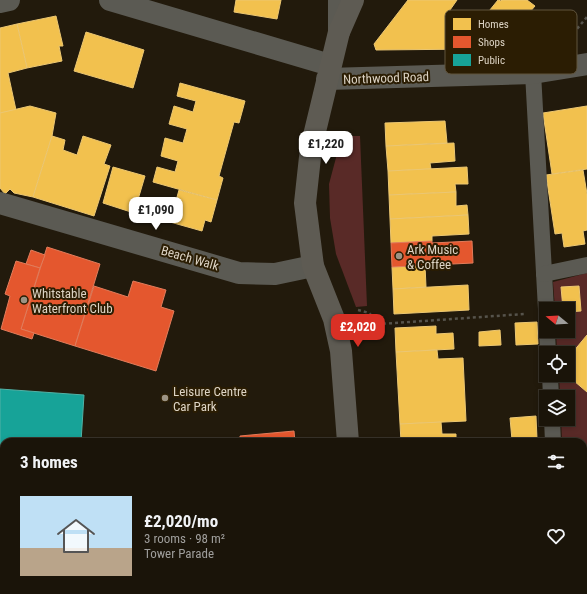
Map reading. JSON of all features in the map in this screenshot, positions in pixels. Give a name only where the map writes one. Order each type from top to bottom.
[{"type":"main road","points":[[348,438],[341,351],[334,319],[314,266],[305,203],[311,148],[339,32],[353,0]]},
{"type":"street","points":[[0,2],[9,0]]},
{"type":"street","points":[[110,0],[329,72]]},
{"type":"street","points":[[339,0],[339,32]]},
{"type":"street","name":"Northwood Road","points":[[577,66],[587,64]]},
{"type":"street","name":"Northwood Road","points":[[329,72],[445,73]]},
{"type":"street","name":"Beach Walk","points":[[0,202],[239,273],[274,274],[314,266]]},
{"type":"lane","points":[[533,74],[546,302]]},
{"type":"lane","points":[[544,274],[587,265]]},
{"type":"lane","points":[[552,426],[553,438]]},
{"type":"path","points":[[357,310],[369,313],[380,324],[530,313]]},
{"type":"shaded area","points":[[349,136],[360,136],[367,306],[356,307],[336,254],[330,218],[329,184],[337,154]]},
{"type":"shaded area","points":[[587,273],[587,438],[562,438],[561,426],[575,426],[575,390],[560,390],[559,382],[575,382],[575,346],[557,346],[556,338],[575,338],[575,302],[554,302],[553,282]]},
{"type":"building: Homes","points":[[236,0],[281,0],[277,19],[234,12]]},
{"type":"building: Homes","points":[[408,0],[457,0],[450,10],[445,10],[445,49],[376,50],[374,44]]},
{"type":"building: Homes","points":[[498,0],[527,0],[535,6],[532,10],[490,10]]},
{"type":"building: Homes","points":[[56,16],[63,46],[59,46],[62,61],[27,68],[17,24]]},
{"type":"building: Homes","points":[[17,24],[27,68],[8,73],[16,110],[0,113],[0,28]]},
{"type":"building: Homes","points":[[86,32],[144,50],[133,88],[74,71]]},
{"type":"building: Homes","points":[[180,83],[245,101],[239,123],[234,122],[219,176],[223,178],[217,200],[153,182],[157,167],[175,172],[178,161],[161,156],[165,138],[183,143],[187,129],[169,124],[174,106],[193,112],[196,101],[177,96]]},
{"type":"building: Homes","points":[[30,106],[56,113],[52,136],[33,197],[14,193],[10,189],[5,194],[0,188],[0,113]]},
{"type":"building: Homes","points":[[587,106],[587,169],[552,174],[543,113]]},
{"type":"building: Homes","points":[[445,121],[447,143],[386,146],[385,123]]},
{"type":"building: Homes","points":[[52,136],[65,140],[63,150],[77,155],[83,136],[111,145],[104,164],[110,166],[94,216],[33,197]]},
{"type":"building: Homes","points":[[454,143],[455,161],[430,163],[431,169],[388,171],[386,146]]},
{"type":"building: Homes","points":[[113,167],[145,176],[134,213],[103,203]]},
{"type":"building: Homes","points":[[467,167],[468,184],[455,184],[456,192],[389,195],[388,171]]},
{"type":"building: Homes","points":[[583,170],[587,194],[587,230],[583,231],[585,244],[564,247],[562,233],[555,234],[546,175]]},
{"type":"building: Homes","points":[[179,190],[217,200],[211,222],[205,220],[202,231],[170,222]]},
{"type":"building: Homes","points":[[456,192],[456,206],[467,205],[468,215],[390,219],[389,195]]},
{"type":"building: Homes","points":[[468,215],[469,234],[432,236],[432,241],[391,243],[390,219]]},
{"type":"building: Homes","points":[[425,265],[426,287],[393,289],[392,267]]},
{"type":"building: Homes","points":[[468,285],[469,310],[394,314],[393,289]]},
{"type":"building: Homes","points":[[579,286],[581,311],[575,311],[575,302],[562,302],[561,287]]},
{"type":"building: Homes","points":[[537,322],[538,344],[516,345],[515,323]]},
{"type":"building: Homes","points":[[436,326],[436,334],[453,333],[454,349],[396,352],[395,328]]},
{"type":"building: Homes","points":[[500,330],[501,345],[479,346],[479,332]]},
{"type":"building: Homes","points":[[587,335],[587,392],[575,382],[575,350]]},
{"type":"building: Homes","points":[[437,350],[438,359],[463,358],[466,421],[400,424],[396,352]]},
{"type":"building: Homes","points":[[536,416],[537,438],[512,438],[510,418]]},
{"type":"building: Homes","points":[[441,422],[442,434],[456,434],[456,438],[401,438],[400,424]]},
{"type":"building: Shops","points":[[432,241],[432,243],[472,241],[473,263],[392,267],[391,243]]},
{"type":"building: Shops","points":[[47,247],[100,264],[75,346],[21,329]]},
{"type":"building: Shops","points":[[31,250],[45,255],[40,268],[26,264]]},
{"type":"building: Shops","points":[[16,261],[40,268],[21,329],[34,333],[32,339],[1,329],[10,296],[5,294]]},
{"type":"building: Shops","points":[[133,281],[166,290],[161,307],[174,311],[156,371],[75,346],[94,286],[128,297]]},
{"type":"building: Shops","points":[[294,431],[295,438],[240,438],[240,436]]},
{"type":"building: Public","points":[[0,389],[84,395],[81,438],[0,438]]},
{"type":"place","name":"Ark Music & Coffee","points":[[399,256]]},
{"type":"place","name":"Whitstable Waterfront Club","points":[[24,300]]},
{"type":"place","name":"Leisure Centre Car Park","points":[[165,398]]}]
